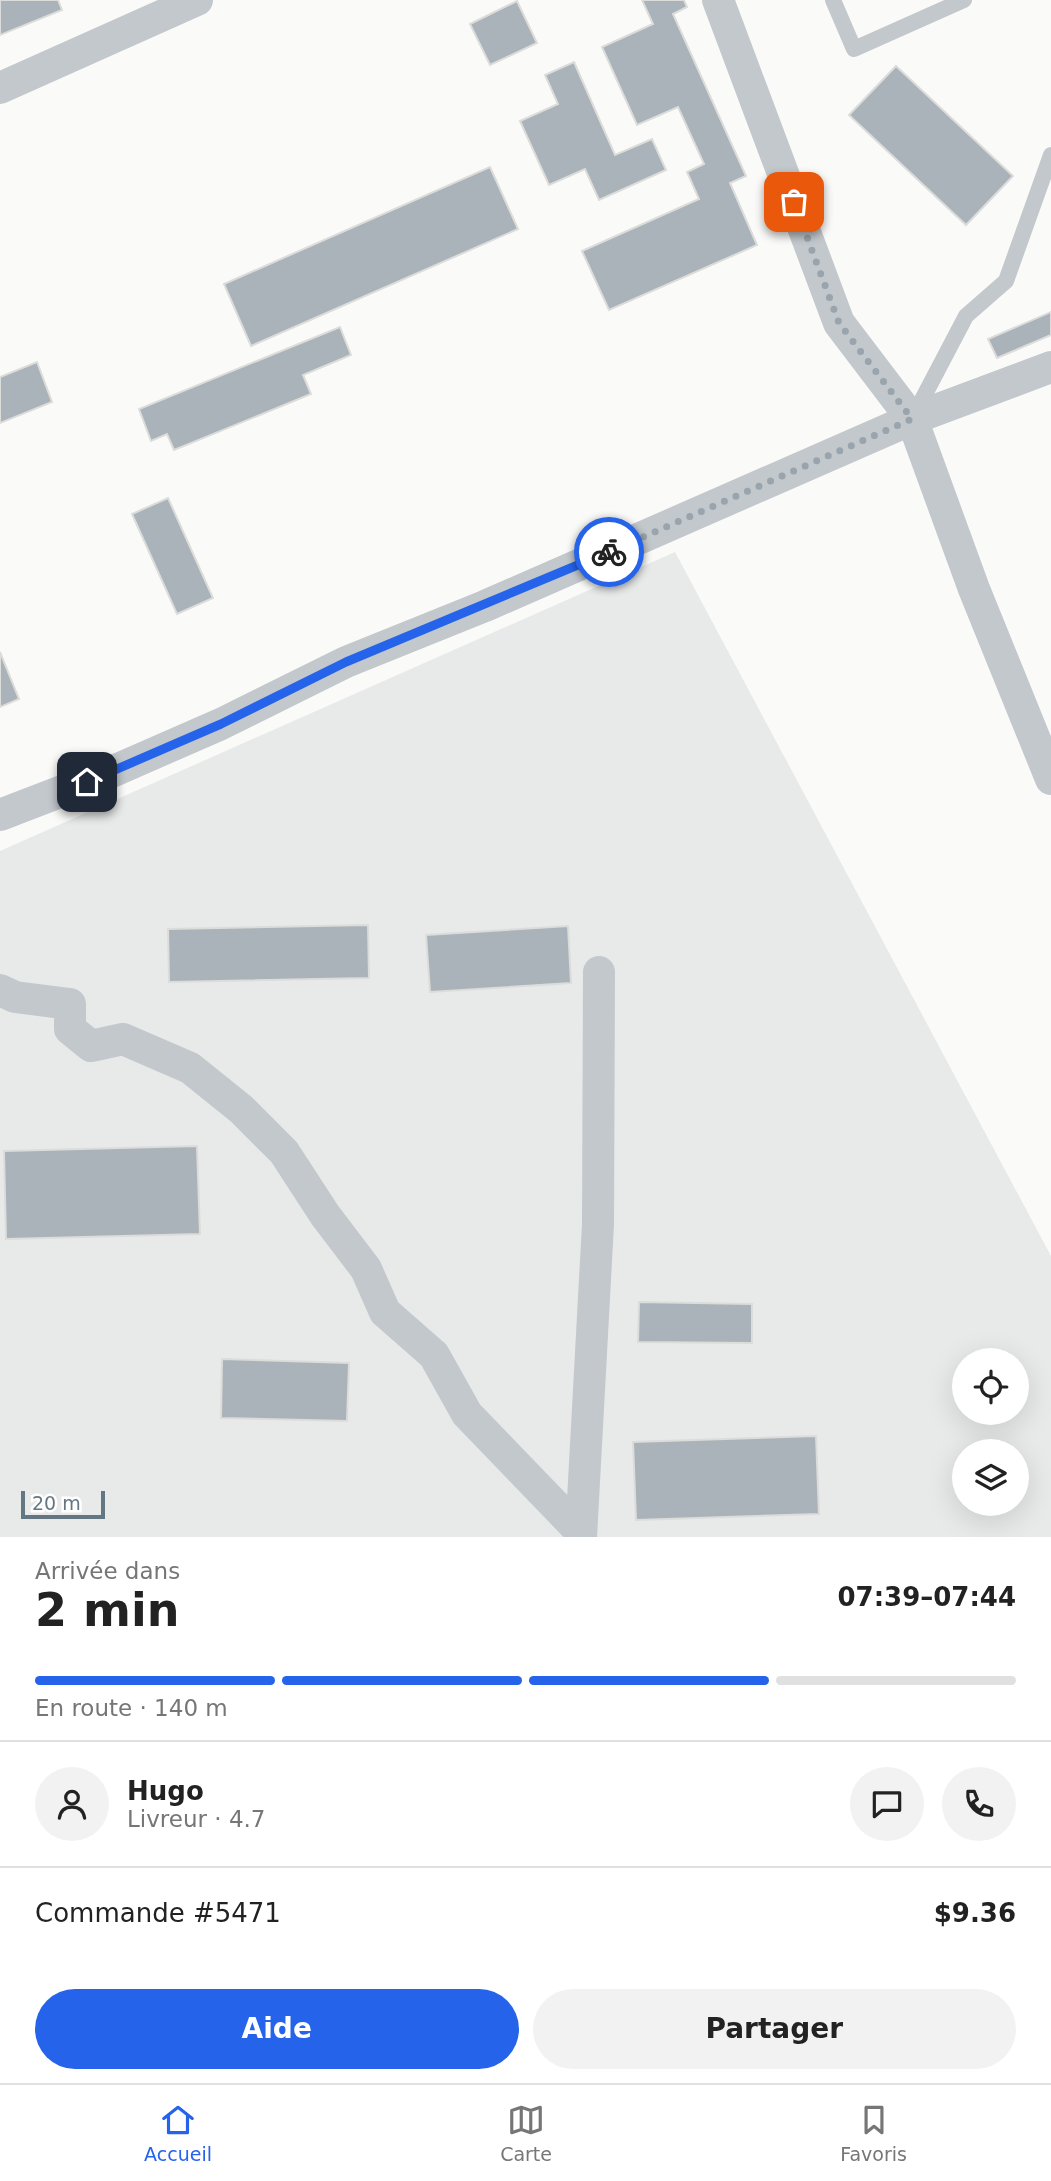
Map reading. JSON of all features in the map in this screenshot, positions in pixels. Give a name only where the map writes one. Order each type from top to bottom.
[{"type":"street","points":[[0,89],[198,0]]},
{"type":"street","points":[[718,0],[839,323],[912,419],[974,589],[1051,779]]},
{"type":"street","points":[[0,815],[159,751],[346,662],[485,606],[912,419],[1051,367]]},
{"type":"street","points":[[580,1533],[598,1224],[599,972]]},
{"type":"street","points":[[0,990],[15,997],[70,1004],[70,1029],[91,1046],[123,1039],[190,1068],[241,1109],[284,1152],[325,1215],[366,1269],[385,1312],[434,1355],[467,1414],[580,1533]]},
{"type":"lane","points":[[833,0],[854,49],[964,0]]},
{"type":"lane","points":[[912,419],[966,316],[1006,281],[1051,155]]},
{"type":"shaded area","points":[[675,552],[1051,1256],[1051,1537],[0,1537],[0,851]]},
{"type":"building","points":[[0,0],[58,0],[62,10],[0,35]]},
{"type":"building","points":[[642,0],[684,0],[687,7],[673,14],[746,176],[730,183],[757,245],[609,310],[582,251],[699,199],[687,172],[704,164],[678,107],[637,125],[602,47],[653,24]]},
{"type":"building","points":[[517,1],[537,43],[490,65],[470,24]]},
{"type":"building","points":[[574,62],[615,155],[652,139],[666,170],[599,200],[585,169],[549,185],[520,121],[558,104],[545,75]]},
{"type":"building","points":[[896,66],[1013,176],[966,225],[849,115]]},
{"type":"building","points":[[490,167],[518,229],[251,346],[224,284]]},
{"type":"building","points":[[1051,312],[1051,335],[997,358],[988,339]]},
{"type":"building","points":[[340,327],[351,355],[303,375],[311,394],[174,450],[167,434],[151,441],[139,409]]},
{"type":"building","points":[[37,362],[52,402],[0,423],[0,377]]},
{"type":"building","points":[[168,498],[213,598],[177,614],[132,514]]},
{"type":"building","points":[[0,652],[19,699],[0,707]]},
{"type":"building","points":[[368,925],[369,978],[169,982],[168,929]]},
{"type":"building","points":[[568,926],[571,983],[430,992],[426,935]]},
{"type":"building","points":[[197,1146],[200,1234],[6,1239],[4,1151]]},
{"type":"building","points":[[639,1302],[752,1304],[752,1343],[638,1342]]},
{"type":"building","points":[[222,1359],[349,1363],[347,1421],[221,1418]]},
{"type":"building","points":[[816,1436],[819,1514],[636,1520],[633,1442]]},
{"type":"way so far","points":[[609,552],[912,419],[839,323],[794,202]]},
{"type":"route","points":[[87,782],[221,724],[346,662],[609,552]]}]
